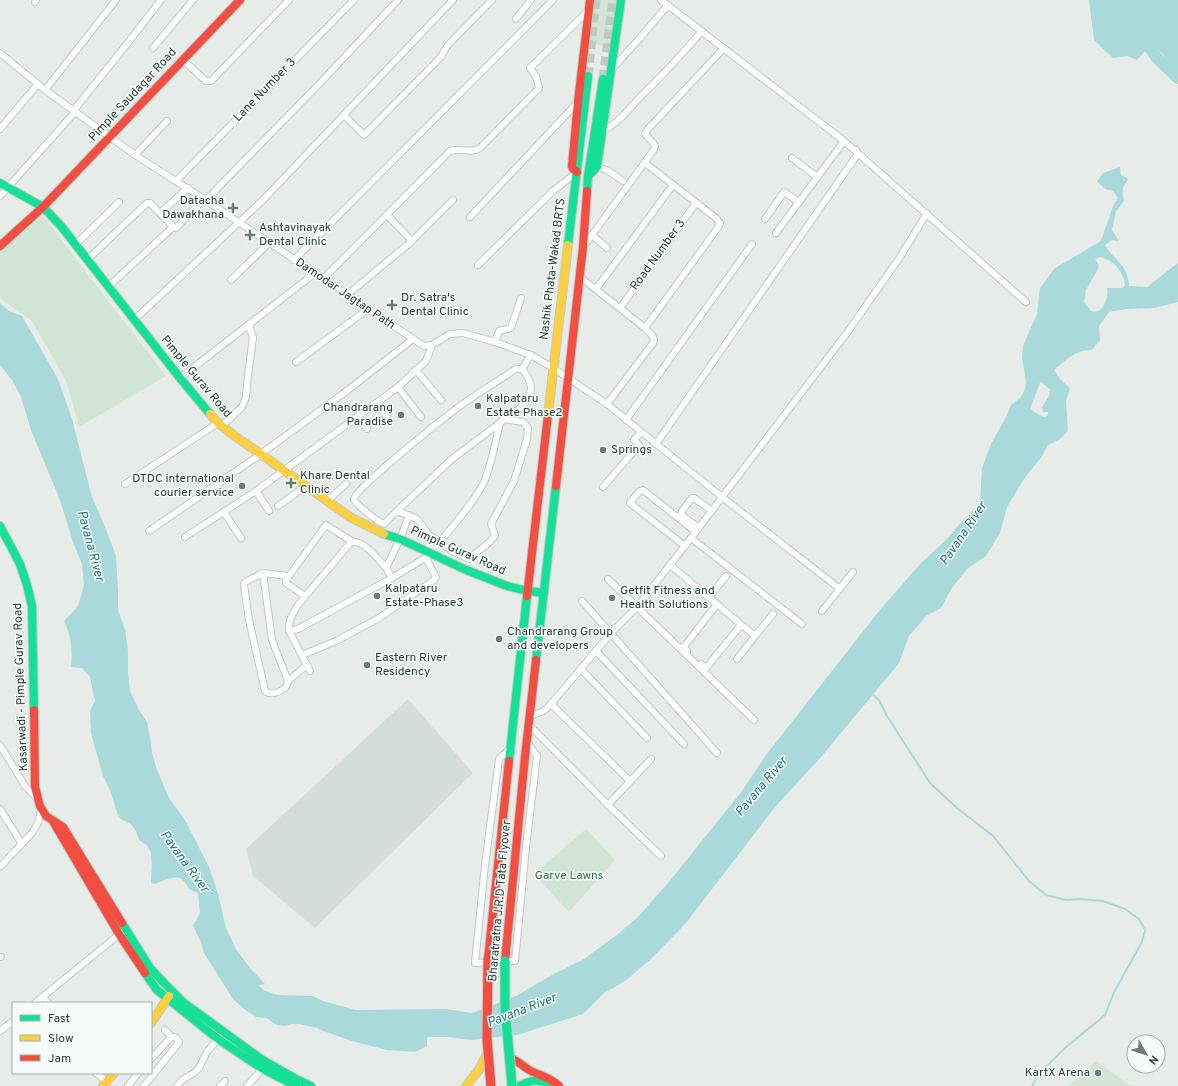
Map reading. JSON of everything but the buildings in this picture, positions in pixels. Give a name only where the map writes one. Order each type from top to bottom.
[{"type":"main road","name":"Pimple Saudagar Road","points":[[43,207],[240,0]]},
{"type":"main road","points":[[577,172],[572,168],[572,166],[590,0]]},
{"type":"main road","points":[[588,176],[596,167],[621,0]]},
{"type":"main road","name":"Nashik Phata-Wakad BRTS","points":[[528,591],[588,76]]},
{"type":"main road","name":"Bharatratna J.R.D Tata Flyover","points":[[512,1086],[506,1025],[504,983],[505,961],[529,721],[580,277],[588,176],[603,79]]},
{"type":"main road","name":"Pimple Gurav Road","points":[[4,185],[43,207],[76,244],[180,378],[220,425],[356,520],[379,532],[400,539],[464,569],[507,586],[544,593]]},
{"type":"main road","points":[[0,246],[43,207]]},
{"type":"main road","name":"Kasarwadi - Pimple Gurav Road","points":[[0,526],[13,548],[22,570],[29,589],[32,606],[36,797],[41,811],[54,823],[62,827],[94,877],[123,932],[170,996]]},
{"type":"main road","name":"Bharatratna J.R.D Tata Flyover","points":[[491,1086],[488,1053],[488,960],[528,591]]},
{"type":"main road","points":[[152,1023],[170,996]]},
{"type":"main road","points":[[170,996],[218,1039],[266,1066],[311,1086]]},
{"type":"main road","points":[[170,996],[184,1003],[266,1066],[296,1086]]},
{"type":"main road","points":[[466,1086],[476,1076],[488,1053]]},
{"type":"main road","points":[[509,1058],[517,1060],[528,1069],[549,1078],[559,1086]]},
{"type":"main road","points":[[105,1084],[113,1074]]},
{"type":"main road","points":[[519,1086],[530,1080],[539,1080],[544,1081],[551,1086]]},
{"type":"street","points":[[45,90],[116,0]]},
{"type":"street","points":[[0,196],[4,185],[75,110],[161,0]]},
{"type":"street","points":[[153,48],[194,0]]},
{"type":"street","points":[[183,60],[206,81],[211,81],[289,0]]},
{"type":"street","name":"Lane Number 3","points":[[176,181],[354,0]]},
{"type":"street","points":[[176,228],[322,81],[398,0]]},
{"type":"street","points":[[134,320],[263,200],[453,0]]},
{"type":"street","points":[[344,115],[364,135],[440,58],[448,45],[492,0]]},
{"type":"street","points":[[516,19],[531,0]]},
{"type":"street","points":[[294,260],[554,0]]},
{"type":"street","points":[[661,0],[856,150],[1026,302]]},
{"type":"street","points":[[610,70],[668,5]]},
{"type":"street","points":[[323,279],[450,151],[457,149],[474,151],[481,147],[539,88],[536,76],[530,68],[588,12]]},
{"type":"street","points":[[602,131],[609,128],[621,118],[702,31]]},
{"type":"street","points":[[583,247],[653,151],[655,147],[654,144],[645,134],[648,129],[724,48]]},
{"type":"street","name":"Damodar Jagtap Path","points":[[0,53],[45,90],[75,110],[135,155],[188,188],[413,339],[424,346],[432,345]]},
{"type":"street","points":[[0,129],[38,84]]},
{"type":"street","points":[[470,217],[578,102]]},
{"type":"street","points":[[135,155],[167,122]]},
{"type":"street","points":[[776,233],[844,141]]},
{"type":"street","points":[[656,444],[857,155],[856,150]]},
{"type":"street","points":[[792,158],[817,177]]},
{"type":"street","points":[[645,163],[716,218],[720,223],[645,328]]},
{"type":"street","points":[[596,167],[607,170],[623,181]]},
{"type":"street","points":[[478,265],[553,191],[577,172]]},
{"type":"street","points":[[596,289],[673,185]]},
{"type":"street","points":[[160,213],[188,188]]},
{"type":"street","points":[[765,219],[784,192],[799,202]]},
{"type":"street","points":[[347,295],[412,241],[453,200]]},
{"type":"street","points":[[76,244],[119,202]]},
{"type":"street","points":[[88,260],[147,203],[150,203],[173,227],[108,287]]},
{"type":"street","name":"Road Number 3","points":[[620,308],[696,203]]},
{"type":"street","points":[[661,856],[608,805],[547,742],[529,721],[544,711],[551,704],[611,633],[637,607],[686,546],[849,330],[900,256],[927,213]]},
{"type":"street","points":[[386,215],[412,241]]},
{"type":"street","points":[[592,235],[607,248]]},
{"type":"street","points":[[231,280],[269,243]]},
{"type":"street","points":[[626,420],[752,244]]},
{"type":"street","points":[[180,378],[315,274]]},
{"type":"street","points":[[580,277],[645,328],[652,335],[654,340],[607,404]]},
{"type":"street","points":[[495,342],[499,331],[510,328],[521,298]]},
{"type":"street","points":[[296,362],[368,309]]},
{"type":"street","points":[[125,484],[220,425],[242,406],[246,398],[253,338],[249,325]]},
{"type":"street","points":[[185,537],[256,491],[398,387],[425,362],[432,345],[450,334],[463,333],[495,342],[531,355],[607,404],[722,497],[840,589]]},
{"type":"street","points":[[149,531],[261,454],[348,390],[413,339]]},
{"type":"street","points":[[522,369],[531,355]]},
{"type":"street","points":[[516,369],[522,369],[531,384],[531,391],[525,404],[452,459],[384,524],[362,508],[354,500],[354,497],[367,482],[419,438],[457,409],[516,369]]},
{"type":"street","points":[[416,370],[441,400]]},
{"type":"street","points":[[398,387],[421,417]]},
{"type":"street","points":[[376,403],[388,418]]},
{"type":"street","points":[[358,417],[367,429]]},
{"type":"street","points":[[397,511],[409,515],[419,521],[429,535],[452,551],[468,559],[492,541],[495,535],[491,524],[514,481],[527,439],[528,428],[523,422],[501,421]]},
{"type":"street","points":[[440,542],[470,504],[483,483],[489,468],[501,421]]},
{"type":"street","points":[[603,487],[639,445],[634,440],[641,432]]},
{"type":"street","points":[[328,501],[346,484]]},
{"type":"street","points":[[278,506],[306,486]]},
{"type":"street","points":[[686,546],[630,503],[631,501],[640,490],[643,490],[698,530]]},
{"type":"street","points":[[256,491],[269,511]]},
{"type":"street","points":[[698,530],[681,515],[682,511],[692,498],[694,498],[712,511]]},
{"type":"street","points":[[224,512],[241,538]]},
{"type":"street","points":[[386,568],[400,539],[409,515]]},
{"type":"street","points":[[305,596],[286,582],[286,580],[326,525],[353,542],[358,542],[370,550],[386,568],[392,578]]},
{"type":"street","points":[[692,538],[802,624]]},
{"type":"street","points":[[310,671],[290,631],[289,625],[292,615],[305,596],[351,542],[353,542]]},
{"type":"street","points":[[290,631],[298,629],[392,578],[422,558],[426,558],[436,577],[434,580],[379,618],[336,641],[302,656]]},
{"type":"street","points":[[670,565],[755,636]]},
{"type":"street","points":[[822,611],[853,572]]},
{"type":"street","points":[[288,576],[263,573],[245,582],[244,585],[249,620],[265,691],[270,694],[285,688],[288,681],[307,665]]},
{"type":"street","points":[[263,573],[272,640],[288,681]]},
{"type":"street","points":[[709,598],[726,576]]},
{"type":"street","points":[[608,579],[754,720]]},
{"type":"street","points":[[582,601],[717,753]]},
{"type":"street","points":[[717,604],[683,648],[706,668],[742,624]]},
{"type":"street","points":[[737,659],[773,614]]},
{"type":"street","points":[[596,651],[684,744]]},
{"type":"street","points":[[581,669],[648,738]]},
{"type":"street","points":[[551,704],[630,781]]},
{"type":"street","points":[[510,750],[499,759],[485,865],[475,963],[515,961],[526,847],[537,756],[527,742]]},
{"type":"street","points":[[0,745],[23,782],[36,797]]},
{"type":"street","points":[[608,805],[651,759]]},
{"type":"street","points":[[0,809],[2,816],[22,844]]},
{"type":"street","points":[[0,867],[32,833],[38,823],[41,811]]},
{"type":"street","points":[[36,1002],[123,932]]},
{"type":"street","points":[[43,997],[47,1002]]},
{"type":"street","points":[[0,1032],[12,1022]]},
{"type":"street","points":[[144,1086],[178,1044],[177,1039],[164,1030]]},
{"type":"street","points":[[152,1058],[172,1036]]},
{"type":"street","points":[[177,1086],[182,1080],[194,1073],[199,1068],[207,1052],[218,1039]]},
{"type":"street","points":[[247,1086],[266,1066]]},
{"type":"street","points":[[97,1074],[105,1084]]},
{"type":"street","points":[[128,1086],[137,1074]]},
{"type":"shaded area","points":[[408,699],[473,773],[315,928],[253,876],[246,849]]},
{"type":"green space","points":[[595,0],[620,0],[612,47],[590,43]]},
{"type":"green space","points":[[43,216],[166,376],[79,427],[67,383],[32,321],[5,302],[0,296],[0,251]]},
{"type":"green space","name":"Garve Lawns","points":[[586,829],[615,860],[569,912],[534,874]]},
{"type":"green space","name":"KartX Arena","points":[[1096,1061],[1131,1086],[1068,1086]]},
{"type":"water","points":[[1089,0],[1178,0],[1178,77],[1160,51],[1152,43],[1137,60],[1127,56],[1113,58],[1094,40]]},
{"type":"water","points":[[1120,167],[1121,175],[1128,180],[1124,185],[1123,190],[1124,201],[1116,211],[1112,230],[1119,241],[1112,240],[1105,245],[1124,268],[1129,286],[1147,287],[1178,263],[1178,302],[1154,308],[1126,309],[1109,312],[1099,326],[1100,340],[1092,350],[1076,353],[1054,370],[1060,379],[1070,388],[1066,401],[1068,431],[1060,439],[1048,445],[1042,456],[1024,479],[1007,507],[1000,533],[986,556],[967,569],[952,588],[941,608],[926,616],[909,636],[899,663],[821,757],[775,807],[686,923],[650,960],[625,981],[604,993],[583,1014],[517,1035],[472,1040],[447,1037],[427,1037],[427,1046],[415,1052],[387,1050],[352,1041],[317,1028],[299,1024],[285,1026],[277,1025],[266,1018],[256,1017],[233,999],[204,953],[201,942],[193,926],[200,913],[198,893],[189,889],[186,883],[178,878],[170,878],[154,884],[151,883],[151,853],[147,845],[139,840],[136,831],[131,824],[121,819],[118,815],[110,790],[103,776],[91,733],[90,711],[95,701],[90,677],[82,668],[71,667],[71,644],[64,621],[78,606],[84,585],[82,564],[73,542],[60,500],[31,430],[21,397],[12,380],[0,365],[0,303],[9,311],[22,316],[58,379],[72,419],[92,497],[116,556],[118,610],[125,630],[128,651],[130,691],[139,710],[147,722],[152,753],[157,770],[169,798],[185,820],[209,867],[218,894],[226,928],[236,949],[250,968],[265,984],[259,985],[263,990],[278,995],[313,996],[323,1001],[356,1010],[446,1009],[473,1013],[516,996],[552,975],[584,959],[637,918],[668,883],[742,791],[766,755],[879,611],[921,563],[945,541],[966,517],[980,504],[982,468],[991,444],[1011,405],[1020,398],[1025,391],[1026,381],[1022,358],[1023,346],[1037,314],[1040,288],[1055,268],[1101,241],[1113,206],[1118,198],[1113,191],[1105,189],[1097,181],[1103,173]],"holes":[[[1100,257],[1114,263],[1120,271],[1125,285],[1123,288],[1107,288],[1106,301],[1103,307],[1094,312],[1091,311],[1084,302],[1086,290],[1099,265],[1095,259]],[[1039,381],[1050,389],[1049,396],[1042,407],[1043,412],[1048,412],[1048,415],[1045,417],[1032,410],[1028,402],[1030,391]]]},
{"type":"waterway","name":"Pavana River","points":[[1140,33],[1157,58],[1178,78]]},
{"type":"waterway","name":"Pavana River","points":[[1024,408],[1038,371]]},
{"type":"waterway","points":[[871,693],[879,700],[887,716],[930,783],[957,808],[993,836],[1029,881],[1046,895],[1066,900],[1080,899],[1103,901],[1125,909],[1139,919],[1145,930],[1142,942],[1114,992],[1105,1015],[1065,1048],[1039,1074],[1032,1086]]},
{"type":"tunnel","points":[[588,76],[596,0]]},
{"type":"tunnel","points":[[603,79],[613,0]]},
{"type":"traffic: fast","points":[[588,176],[597,167],[621,0]]},
{"type":"traffic: fast","points":[[568,245],[588,76]]},
{"type":"traffic: fast","points":[[587,191],[603,79]]},
{"type":"traffic: fast","points":[[0,183],[43,207],[61,226],[210,414]]},
{"type":"traffic: fast","points":[[536,660],[556,486]]},
{"type":"traffic: fast","points":[[0,526],[20,564],[32,606],[34,710]]},
{"type":"traffic: fast","points":[[384,534],[400,539],[464,569],[507,586],[544,593]]},
{"type":"traffic: fast","points":[[509,761],[527,596]]},
{"type":"traffic: fast","points":[[122,923],[150,968],[184,1003],[261,1059],[311,1086]]},
{"type":"traffic: fast","points":[[505,961],[505,1008],[512,1086]]},
{"type":"traffic: fast","points":[[145,973],[157,990],[218,1039],[263,1069],[296,1086]]},
{"type":"traffic: fast","points":[[519,1086],[533,1081],[540,1081],[548,1084]]},
{"type":"traffic: slow","points":[[548,415],[568,245]]},
{"type":"traffic: slow","points":[[210,414],[218,423],[232,434],[350,517],[384,534]]},
{"type":"traffic: slow","points":[[152,1022],[169,996]]},
{"type":"traffic: slow","points":[[466,1086],[478,1071],[488,1053]]},
{"type":"traffic: slow","points":[[103,1086],[113,1074]]},
{"type":"traffic: jam","points":[[0,246],[43,207],[240,0]]},
{"type":"traffic: jam","points":[[577,172],[572,166],[590,0]]},
{"type":"traffic: jam","points":[[556,486],[583,247],[587,191]]},
{"type":"traffic: jam","points":[[527,596],[548,415]]},
{"type":"traffic: jam","points":[[505,961],[536,660]]},
{"type":"traffic: jam","points":[[34,710],[35,787],[40,806],[46,816],[63,827],[122,923]]},
{"type":"traffic: jam","points":[[488,959],[509,761]]},
{"type":"traffic: jam","points":[[54,823],[119,934],[145,973]]},
{"type":"traffic: jam","points":[[488,959],[487,1039],[491,1086]]},
{"type":"traffic: jam","points":[[509,1058],[515,1060],[531,1071],[549,1079],[559,1086]]},
{"type":"place","name":"Datacha Dawakhana","points":[[233,208]]},
{"type":"place","name":"Ashtavinayak Dental Clinic","points":[[250,235]]},
{"type":"place","name":"Dr. Satra's Dental Clinic","points":[[392,305]]},
{"type":"place","name":"Kalpataru Estate Phase2","points":[[478,406]]},
{"type":"place","name":"Chandrarang Paradise","points":[[401,415]]},
{"type":"place","name":"Springs","points":[[603,450]]},
{"type":"place","name":"Khare Dental Clinic","points":[[291,483]]},
{"type":"place","name":"DTDC international courier service","points":[[242,486]]},
{"type":"place","name":"Kalpataru Estate-Phase3","points":[[377,596]]},
{"type":"place","name":"Getfit Fitness and Health Solutions","points":[[612,598]]},
{"type":"place","name":"Chandrarang Group and developers","points":[[499,639]]},
{"type":"place","name":"Eastern River Residency","points":[[367,665]]},
{"type":"place","name":"KartX Arena","points":[[1098,1073]]}]
